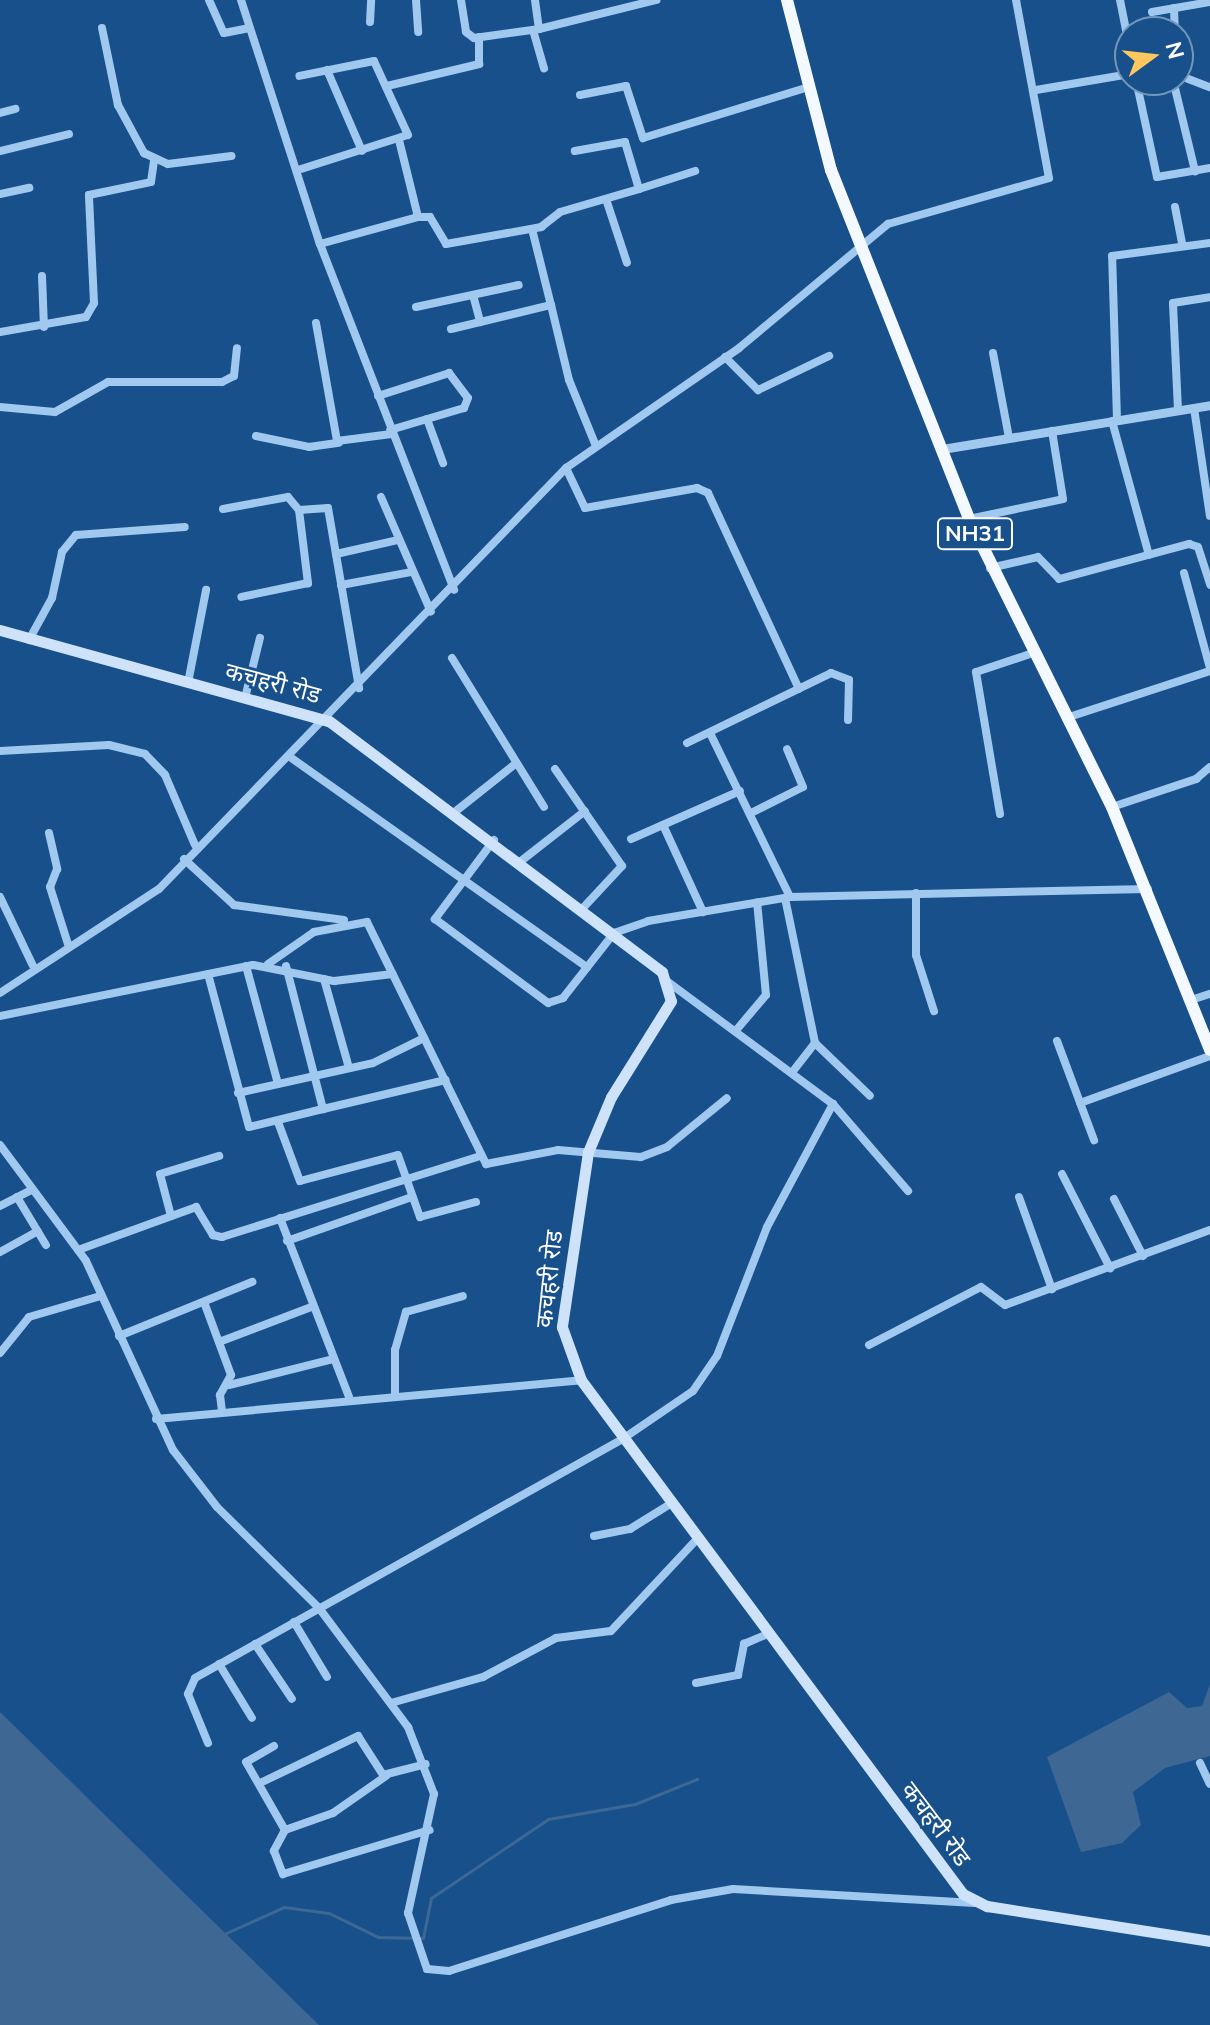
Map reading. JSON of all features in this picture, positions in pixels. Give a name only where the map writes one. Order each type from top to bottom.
[{"type":"highway","name":"NH31","points":[[787,0],[806,88],[861,247],[969,519],[989,568],[1112,807],[1149,889],[1210,1053]]},
{"type":"main road","name":"कचहरी रोड","points":[[0,630],[28,641],[329,721],[456,811],[583,908],[668,982],[671,1001],[611,1097],[588,1152],[562,1327],[581,1380],[949,1880],[975,1903]]},
{"type":"main road","points":[[975,1903],[1210,1941]]},
{"type":"street","points":[[209,0],[224,33],[250,28]]},
{"type":"street","points":[[241,0],[320,244],[454,590]]},
{"type":"street","points":[[370,22],[371,0]]},
{"type":"street","points":[[416,0],[418,32]]},
{"type":"street","points":[[461,0],[467,35],[479,37],[536,29],[656,0]]},
{"type":"street","points":[[535,0],[536,29],[544,68]]},
{"type":"street","points":[[0,993],[33,966],[146,899],[195,845],[329,721],[566,468],[725,357],[905,215],[1049,178],[1036,90],[1016,0]]},
{"type":"street","points":[[1152,12],[1210,2]]},
{"type":"street","points":[[1174,8],[1174,16]]},
{"type":"street","points":[[0,332],[44,327],[86,317],[94,303],[87,222],[92,190],[151,182],[154,161],[122,116],[102,28]]},
{"type":"street","points":[[387,86],[479,64],[479,37]]},
{"type":"street","points":[[298,170],[408,135],[374,61],[299,76]]},
{"type":"street","points":[[327,70],[362,151]]},
{"type":"street","points":[[1036,90],[1114,77]]},
{"type":"street","points":[[580,95],[626,86],[643,138],[806,88]]},
{"type":"street","points":[[1139,96],[1155,174],[1210,168]]},
{"type":"street","points":[[1177,96],[1195,171]]},
{"type":"street","points":[[0,113],[15,109]]},
{"type":"street","points":[[0,151],[69,134]]},
{"type":"street","points":[[399,140],[418,217]]},
{"type":"street","points":[[575,151],[625,142],[639,189]]},
{"type":"street","points":[[154,161],[231,156]]},
{"type":"street","points":[[320,244],[418,217],[430,217],[444,244],[532,229],[606,199],[695,171]]},
{"type":"street","points":[[0,194],[29,188]]},
{"type":"street","points":[[606,199],[627,263]]},
{"type":"street","points":[[1175,207],[1182,244]]},
{"type":"street","points":[[532,229],[569,380],[596,446]]},
{"type":"street","points":[[1149,555],[1115,420],[1112,256],[1182,244],[1210,243]]},
{"type":"street","points":[[42,276],[44,327]]},
{"type":"street","points":[[416,307],[519,285]]},
{"type":"street","points":[[473,295],[480,322]]},
{"type":"street","points":[[1178,410],[1173,303],[1210,297]]},
{"type":"street","points":[[451,329],[551,305]]},
{"type":"street","points":[[316,323],[339,443]]},
{"type":"street","points":[[0,407],[55,412],[108,382],[222,382],[234,376],[237,348]]},
{"type":"street","points":[[993,353],[1009,438]]},
{"type":"street","points":[[725,357],[758,390],[829,356]]},
{"type":"street","points":[[256,436],[309,447],[339,443],[391,432],[467,405],[453,373],[378,396]]},
{"type":"street","points":[[942,449],[1210,405]]},
{"type":"street","points":[[1194,408],[1207,465],[1210,516]]},
{"type":"street","points":[[427,419],[443,463]]},
{"type":"street","points":[[969,519],[1063,499],[1052,431]]},
{"type":"street","points":[[566,468],[585,508],[697,488],[708,493],[799,689]]},
{"type":"street","points":[[223,509],[288,497],[299,510],[308,583],[241,597]]},
{"type":"street","points":[[381,497],[431,612]]},
{"type":"street","points":[[299,510],[328,508],[359,688]]},
{"type":"street","points":[[28,641],[52,598],[62,552],[76,535],[185,527]]},
{"type":"street","points":[[336,554],[398,540]]},
{"type":"street","points":[[989,568],[1038,557],[1059,579],[1196,544],[1210,585]]},
{"type":"street","points":[[341,585],[411,572]]},
{"type":"street","points":[[1066,718],[1210,669],[1184,573]]},
{"type":"street","points":[[188,683],[206,590]]},
{"type":"street","points":[[245,698],[260,638]]},
{"type":"street","points":[[1000,814],[976,672],[1033,653]]},
{"type":"street","points":[[452,658],[544,807]]},
{"type":"street","points":[[687,743],[831,673],[846,677],[848,720]]},
{"type":"street","points":[[710,733],[751,813],[788,898],[815,1043],[870,1096]]},
{"type":"street","points":[[0,751],[109,745],[145,754],[165,775],[195,845]]},
{"type":"street","points":[[751,813],[803,787],[787,749]]},
{"type":"street","points":[[290,757],[587,967]]},
{"type":"street","points":[[456,811],[515,764]]},
{"type":"street","points":[[1112,807],[1196,779],[1210,767]]},
{"type":"street","points":[[555,769],[622,866],[583,908]]},
{"type":"street","points":[[631,839],[740,791]]},
{"type":"street","points":[[521,861],[585,811]]},
{"type":"street","points":[[663,825],[703,912]]},
{"type":"street","points":[[49,833],[57,869],[50,887],[68,944]]},
{"type":"street","points":[[494,840],[461,879],[435,919],[542,1000],[563,998],[614,933],[757,902],[916,893],[1149,889]]},
{"type":"street","points":[[184,859],[234,905],[367,922],[486,1164],[549,1150],[654,1153],[727,1098]]},
{"type":"street","points":[[916,893],[916,955],[934,1011]]},
{"type":"street","points":[[0,897],[33,966]]},
{"type":"street","points":[[738,1028],[766,995],[757,902]]},
{"type":"street","points":[[268,964],[287,945],[348,921]]},
{"type":"street","points":[[0,1016],[246,966],[286,966],[324,979],[393,974]]},
{"type":"street","points":[[246,966],[278,1084]]},
{"type":"street","points":[[286,966],[323,1109]]},
{"type":"street","points":[[208,974],[249,1127],[446,1080]]},
{"type":"street","points":[[324,979],[349,1068]]},
{"type":"street","points":[[668,982],[738,1028],[833,1104],[908,1191]]},
{"type":"street","points":[[1191,1000],[1210,994]]},
{"type":"street","points":[[238,1093],[349,1068],[424,1038]]},
{"type":"street","points":[[1057,1041],[1094,1140]]},
{"type":"street","points":[[793,1071],[815,1043]]},
{"type":"street","points":[[1080,1103],[1210,1053]]},
{"type":"street","points":[[208,1743],[187,1688],[219,1664],[624,1438],[707,1375],[767,1227],[833,1104]]},
{"type":"street","points":[[278,1122],[300,1181],[398,1155],[412,1197],[423,1217],[476,1202]]},
{"type":"street","points":[[0,1145],[78,1250],[156,1419],[217,1507],[319,1608],[391,1703],[426,1764],[434,1794],[430,1830],[409,1927],[419,1958],[427,1969],[449,1971],[671,1900],[733,1889],[975,1903]]},
{"type":"street","points":[[171,1216],[160,1174],[219,1156]]},
{"type":"street","points":[[78,1250],[171,1216],[200,1209],[216,1237],[480,1156]]},
{"type":"street","points":[[1062,1174],[1110,1268]]},
{"type":"street","points":[[0,1206],[32,1190]]},
{"type":"street","points":[[17,1197],[46,1245]]},
{"type":"street","points":[[287,1241],[412,1197]]},
{"type":"street","points":[[1019,1197],[1052,1289]]},
{"type":"street","points":[[1114,1199],[1143,1256]]},
{"type":"street","points":[[280,1218],[311,1307],[350,1399]]},
{"type":"street","points":[[869,1345],[981,1287],[1005,1305],[1210,1230]]},
{"type":"street","points":[[0,1252],[38,1231]]},
{"type":"street","points":[[119,1336],[252,1282]]},
{"type":"street","points":[[0,1353],[29,1317],[101,1296]]},
{"type":"street","points":[[395,1395],[395,1350],[406,1312],[463,1296]]},
{"type":"street","points":[[204,1302],[219,1342],[228,1385]]},
{"type":"street","points":[[219,1342],[311,1307]]},
{"type":"street","points":[[222,1412],[220,1395],[228,1385],[333,1359]]},
{"type":"street","points":[[156,1419],[581,1380]]},
{"type":"street","points":[[594,1536],[630,1529],[672,1503]]},
{"type":"street","points":[[391,1703],[483,1677],[556,1638],[611,1631],[698,1538]]},
{"type":"street","points":[[294,1622],[327,1677]]},
{"type":"street","points":[[696,1683],[738,1675],[744,1644],[768,1634]]},
{"type":"street","points":[[255,1644],[292,1699]]},
{"type":"street","points":[[219,1664],[252,1718]]},
{"type":"street","points":[[260,1783],[361,1736],[386,1776]]},
{"type":"street","points":[[274,1746],[247,1759],[285,1830]]},
{"type":"street","points":[[1200,1763],[1210,1784]]},
{"type":"street","points":[[426,1764],[386,1776],[333,1813],[285,1830],[274,1851],[287,1875],[430,1830]]},
{"type":"water","points":[[1210,1684],[1210,1756],[1165,1768],[1133,1792],[1141,1825],[1122,1843],[1081,1852],[1047,1757],[1169,1692],[1187,1708],[1202,1706]]},
{"type":"water","points":[[0,1712],[225,1933],[319,2025],[0,2025]]},
{"type":"waterway","points":[[224,1934],[284,1907],[329,1913],[378,1937],[423,1938],[431,1898],[548,1819],[635,1804],[697,1779]]}]
